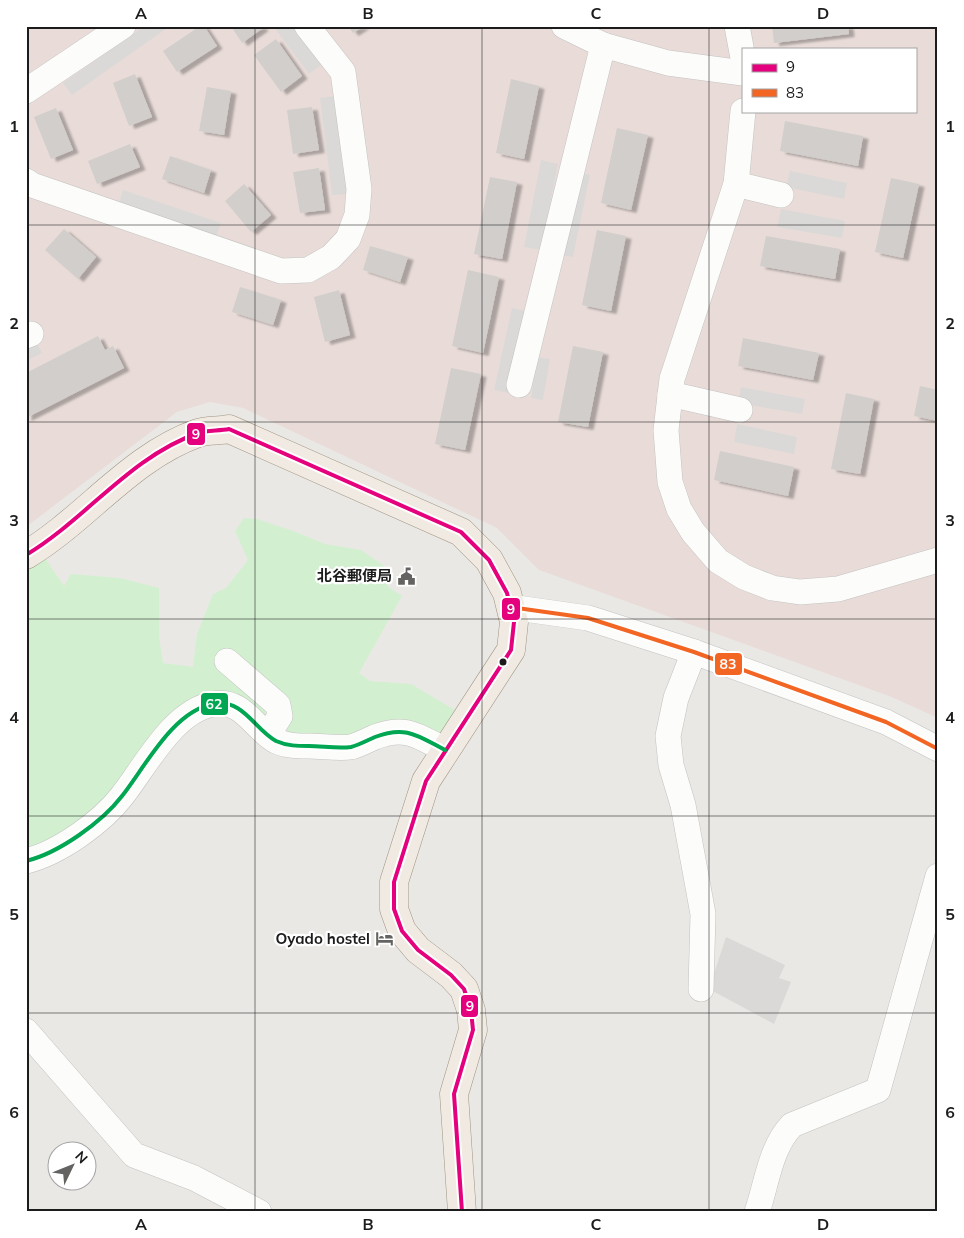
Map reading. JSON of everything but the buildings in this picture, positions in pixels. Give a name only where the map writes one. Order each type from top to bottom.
[{"type":"main road","points":[[26,555],[43,544],[126,475],[165,448],[200,433],[229,430],[461,532],[489,560],[507,593],[514,622],[511,650],[426,780],[394,882],[394,909],[402,931],[418,950],[451,975],[464,990],[471,1010],[473,1030],[454,1094],[462,1212]]},
{"type":"street","points":[[26,91],[123,26]]},
{"type":"street","points":[[26,181],[32,185],[281,271],[308,270],[331,257],[348,239],[357,215],[359,189],[343,72],[308,26]]},
{"type":"street","points":[[564,26],[603,45],[668,63],[742,73]]},
{"type":"street","points":[[737,26],[742,53]]},
{"type":"street","points":[[519,386],[603,45]]},
{"type":"street","points":[[743,112],[736,184],[672,379],[667,439],[670,482],[679,510],[692,532],[725,565],[744,577],[772,588],[800,592],[838,590],[938,560]]},
{"type":"street","points":[[736,184],[781,195]]},
{"type":"street","points":[[670,394],[740,410]]},
{"type":"street","points":[[510,607],[588,618],[694,652],[886,722],[938,749]]},
{"type":"street","points":[[694,652],[676,698],[668,736],[671,765],[683,805],[703,914],[701,990]]},
{"type":"street","points":[[227,661],[278,705],[280,716],[268,735]]},
{"type":"street","points":[[26,861],[40,858],[98,821],[122,796],[162,740],[189,716],[214,704],[235,706],[244,711],[268,735],[289,746],[351,747],[392,730],[406,730],[446,750]]},
{"type":"street","points":[[756,1212],[775,1149],[782,1135],[792,1125],[878,1090],[938,876]]},
{"type":"street","points":[[26,1031],[134,1155],[194,1178],[259,1212]]},
{"type":"shaded area","points":[[26,26],[938,26],[938,718],[889,696],[539,570],[497,528],[243,408],[210,402],[177,412],[26,527]]},
{"type":"shaded area","points":[[145,26],[170,26],[72,95],[63,83]]},
{"type":"shaded area","points":[[273,26],[293,26],[321,65],[309,74]]},
{"type":"shaded area","points":[[335,96],[347,194],[332,195],[320,98]]},
{"type":"shaded area","points":[[541,160],[558,164],[541,250],[524,247]]},
{"type":"shaded area","points":[[790,171],[847,183],[844,199],[786,187]]},
{"type":"shaded area","points":[[577,172],[590,175],[573,257],[560,255]]},
{"type":"shaded area","points":[[123,190],[221,223],[216,237],[119,203]]},
{"type":"shaded area","points":[[781,209],[845,221],[842,238],[777,227]]},
{"type":"shaded area","points":[[512,308],[526,311],[508,393],[494,390]]},
{"type":"shaded area","points":[[36,342],[42,353],[26,361],[26,347]]},
{"type":"shaded area","points":[[537,357],[550,359],[543,400],[531,398]]},
{"type":"shaded area","points":[[741,387],[805,399],[802,414],[738,403]]},
{"type":"shaded area","points":[[737,424],[797,437],[794,454],[734,442]]},
{"type":"shaded area","points":[[726,937],[785,965],[779,978],[791,982],[774,1024],[709,989]]},
{"type":"green space","points":[[244,518],[257,519],[325,544],[361,550],[393,572],[387,586],[402,596],[359,673],[370,681],[411,684],[465,716],[445,750],[411,732],[298,745],[209,705],[99,818],[26,851],[26,558],[40,551],[64,586],[71,574],[120,578],[159,588],[159,637],[163,663],[193,667],[197,634],[213,594],[226,588],[248,560],[235,531]]},
{"type":"transit line","name":"9","points":[[26,555],[69,524],[151,457],[198,433],[229,429],[461,532],[489,560],[507,593],[514,622],[511,650],[426,781],[394,882],[394,909],[402,931],[418,950],[451,975],[464,989],[471,1010],[473,1030],[454,1094],[462,1212]]},
{"type":"transit line","name":"83","points":[[510,607],[588,618],[694,652],[886,722],[938,749]]},
{"type":"transit line","name":"62","points":[[26,861],[66,844],[92,826],[122,796],[150,756],[173,729],[185,717],[213,704],[223,703],[240,710],[268,736],[288,745],[335,748],[351,747],[375,737],[395,732],[404,732],[445,750]]},
{"type":"place","name":"北谷郵便局","points":[[406,576]]},
{"type":"place","name":"Oyado hostel","points":[[384,939]]}]
